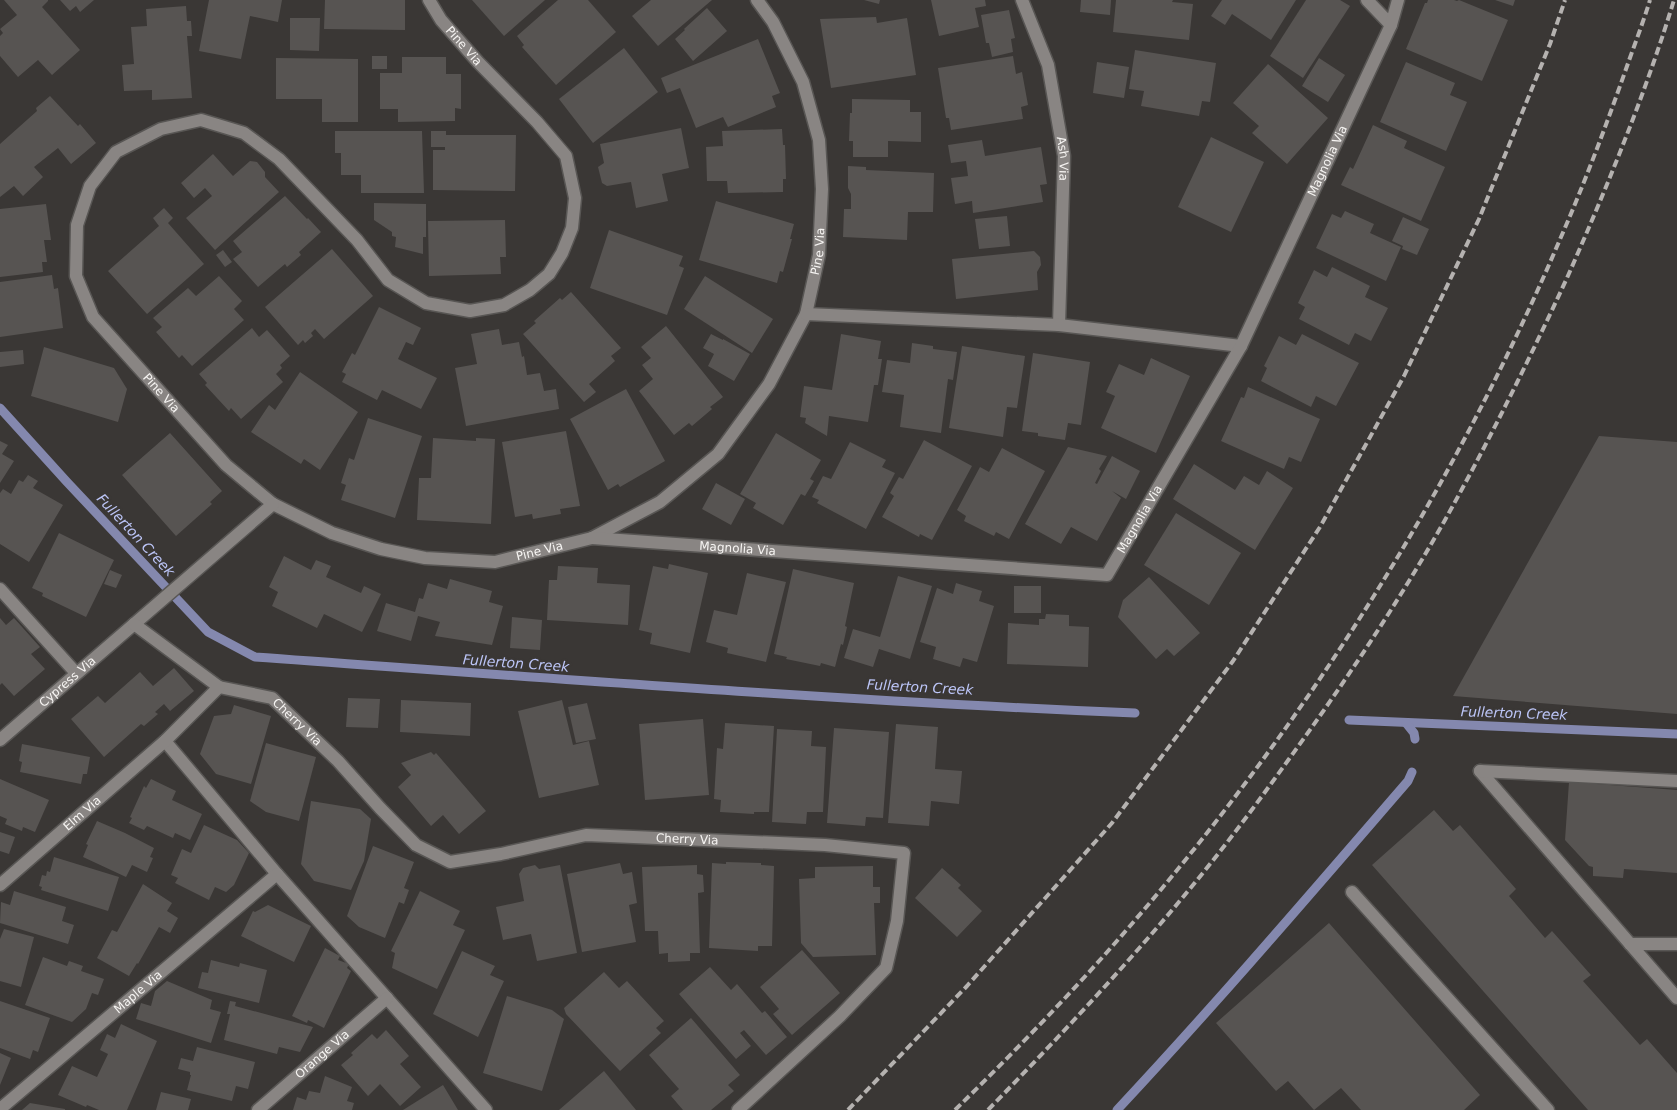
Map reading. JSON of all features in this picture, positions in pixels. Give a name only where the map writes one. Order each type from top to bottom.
[{"type":"street","name":"Pine Via","points":[[429,0],[441,20],[478,62],[537,122],[566,156],[575,198],[572,228],[562,253],[549,274],[530,290],[504,306],[470,311],[426,303],[388,280],[357,240],[279,159],[244,132],[201,120],[161,129],[116,152],[90,186],[77,225],[76,276],[93,317],[226,465],[273,504],[332,533],[381,549],[425,558],[495,562],[592,538],[660,502],[718,454],[769,384],[806,314],[819,255],[822,189],[819,140],[803,82],[772,22],[757,0]]},
{"type":"street","name":"Ash Via","points":[[1022,0],[1048,65],[1064,156],[1059,325]]},
{"type":"street","points":[[1368,0],[1391,25]]},
{"type":"street","name":"Magnolia Via","points":[[592,538],[1107,575],[1241,346],[1391,25],[1398,0]]},
{"type":"street","points":[[806,314],[1059,325],[1241,346]]},
{"type":"street","name":"Cypress Via","points":[[0,740],[273,504]]},
{"type":"street","points":[[0,589],[76,673]]},
{"type":"street","name":"Cherry Via","points":[[134,624],[219,687],[272,698],[338,761],[416,845],[450,862],[501,854],[586,835],[825,845],[904,853],[897,921],[886,968],[840,1016],[738,1110]]},
{"type":"street","points":[[219,687],[165,741],[276,874],[486,1110]]},
{"type":"street","name":"Elm Via","points":[[0,886],[165,741]]},
{"type":"street","points":[[1677,781],[1480,771],[1677,998]]},
{"type":"street","name":"Maple Via","points":[[0,1109],[276,874]]},
{"type":"street","points":[[1352,892],[1548,1110]]},
{"type":"street","points":[[1630,944],[1677,944]]},
{"type":"street","name":"Orange Via","points":[[258,1110],[387,998]]},
{"type":"building","points":[[4,0],[48,0],[42,7],[80,50],[52,75],[38,60],[18,77],[0,56],[0,36],[3,33],[0,29],[17,15]]},
{"type":"building","points":[[60,0],[94,0],[80,12],[76,6],[70,11]]},
{"type":"building","points":[[209,0],[282,0],[278,22],[250,16],[241,59],[199,51]]},
{"type":"building","points":[[325,0],[405,0],[405,30],[324,29]]},
{"type":"building","points":[[472,0],[545,0],[504,36]]},
{"type":"building","points":[[558,0],[588,0],[616,32],[556,85],[522,47],[524,45],[517,36]]},
{"type":"building","points":[[651,0],[712,0],[658,46],[632,16]]},
{"type":"building","points":[[864,0],[880,0],[879,4]]},
{"type":"building","points":[[931,0],[985,0],[986,6],[975,8],[979,27],[939,36]]},
{"type":"building","points":[[1081,0],[1111,0],[1110,15],[1080,12]]},
{"type":"building","points":[[1116,0],[1173,0],[1172,2],[1193,4],[1189,40],[1113,32]]},
{"type":"building","points":[[1222,0],[1296,0],[1271,40],[1232,14],[1225,25],[1211,16]]},
{"type":"building","points":[[1306,0],[1340,0],[1350,6],[1303,78],[1270,56]]},
{"type":"building","points":[[1428,0],[1459,0],[1508,20],[1482,81],[1406,49],[1425,3]]},
{"type":"building","points":[[1495,0],[1515,0],[1513,6]]},
{"type":"building","points":[[186,6],[187,21],[191,21],[192,36],[187,36],[192,98],[152,100],[152,90],[124,91],[122,65],[134,64],[131,27],[147,26],[146,9]]},
{"type":"building","points":[[707,8],[727,31],[693,61],[675,39]]},
{"type":"building","points":[[1009,10],[1015,38],[1011,39],[1013,52],[992,57],[989,43],[986,43],[981,15]]},
{"type":"building","points":[[876,17],[877,23],[907,18],[916,75],[831,88],[820,19]]},
{"type":"building","points":[[290,18],[320,18],[319,51],[290,50]]},
{"type":"building","points":[[758,39],[780,93],[772,96],[776,107],[728,127],[723,117],[696,128],[680,88],[667,93],[661,78]]},
{"type":"building","points":[[624,48],[658,92],[593,143],[559,99]]},
{"type":"building","points":[[1135,50],[1216,63],[1210,102],[1202,101],[1199,116],[1141,106],[1144,91],[1129,89]]},
{"type":"building","points":[[372,56],[387,56],[387,69],[372,69]]},
{"type":"building","points":[[1013,56],[1016,74],[1022,72],[1028,105],[1021,107],[1023,119],[951,130],[949,118],[946,118],[938,68]]},
{"type":"building","points":[[402,57],[446,57],[446,74],[461,74],[461,109],[455,108],[455,121],[398,122],[398,109],[380,109],[380,73],[402,73]]},
{"type":"building","points":[[276,58],[358,59],[358,122],[322,122],[322,99],[276,99]]},
{"type":"building","points":[[1319,58],[1345,75],[1328,102],[1302,86]]},
{"type":"building","points":[[1097,62],[1129,67],[1124,98],[1093,93]]},
{"type":"building","points":[[1406,62],[1455,83],[1450,95],[1467,102],[1446,151],[1380,122]]},
{"type":"building","points":[[1268,64],[1328,118],[1287,164],[1252,133],[1259,126],[1233,103]]},
{"type":"building","points":[[50,96],[78,126],[80,124],[96,143],[71,164],[58,148],[34,167],[43,177],[23,196],[14,186],[0,197],[0,144],[37,111],[36,108]]},
{"type":"building","points":[[852,99],[910,100],[910,112],[921,112],[921,142],[888,141],[888,157],[853,157],[853,141],[849,141]]},
{"type":"building","points":[[1373,125],[1407,141],[1404,148],[1445,167],[1421,221],[1341,185],[1350,167],[1353,169]]},
{"type":"building","points":[[681,128],[689,168],[662,174],[668,201],[636,208],[631,182],[607,186],[602,183],[598,167],[604,163],[600,144]]},
{"type":"building","points":[[782,129],[783,145],[785,145],[786,179],[783,179],[783,192],[728,193],[727,181],[707,181],[706,147],[723,146],[722,131]]},
{"type":"building","points":[[335,131],[422,131],[424,193],[361,193],[361,175],[341,175],[341,153],[335,153]]},
{"type":"building","points":[[431,131],[446,131],[446,135],[516,135],[515,191],[433,190],[433,150],[445,150],[445,147],[431,147]]},
{"type":"building","points":[[1211,137],[1264,162],[1231,232],[1178,207]]},
{"type":"building","points":[[982,140],[985,156],[1041,147],[1047,184],[1040,185],[1043,202],[973,213],[972,201],[955,204],[951,178],[968,176],[966,161],[951,163],[948,145]]},
{"type":"building","points":[[213,154],[233,176],[250,161],[257,162],[265,172],[265,177],[279,192],[215,250],[186,218],[212,196],[205,188],[194,198],[181,183]]},
{"type":"building","points":[[848,166],[866,167],[866,170],[934,173],[933,212],[908,212],[907,240],[843,237],[844,209],[851,209],[851,194],[848,188]]},
{"type":"building","points":[[285,196],[321,232],[299,252],[301,255],[287,267],[285,264],[258,287],[233,259],[242,252],[233,241]]},
{"type":"building","points":[[716,201],[794,224],[783,272],[780,271],[777,283],[699,260]]},
{"type":"building","points":[[374,203],[426,204],[426,237],[423,237],[423,254],[395,247],[396,237],[392,236],[392,232],[374,220]]},
{"type":"building","points":[[46,204],[51,240],[44,240],[47,262],[42,262],[43,272],[0,277],[0,209]]},
{"type":"building","points":[[164,208],[173,218],[168,223],[204,264],[147,314],[108,271],[159,226],[153,218]]},
{"type":"building","points":[[1345,211],[1374,224],[1370,233],[1401,247],[1386,281],[1316,248],[1332,214],[1341,218]]},
{"type":"building","points":[[1007,216],[1010,246],[979,249],[975,219]]},
{"type":"building","points":[[1403,217],[1429,229],[1417,255],[1402,249],[1403,246],[1392,241]]},
{"type":"building","points":[[505,220],[506,257],[500,257],[501,274],[429,276],[428,221]]},
{"type":"building","points":[[609,230],[683,256],[679,266],[684,268],[667,315],[590,288]]},
{"type":"building","points":[[332,249],[373,296],[324,339],[315,329],[311,333],[313,336],[305,343],[303,340],[298,345],[265,307]]},
{"type":"building","points":[[223,250],[232,262],[225,267],[216,255]]},
{"type":"building","points":[[1034,251],[1040,257],[1041,265],[1037,272],[1038,290],[956,299],[952,259]]},
{"type":"building","points":[[1332,267],[1370,286],[1365,297],[1388,308],[1371,341],[1355,333],[1349,345],[1299,319],[1305,307],[1298,303],[1314,270],[1327,277]]},
{"type":"building","points":[[52,275],[54,289],[58,288],[63,328],[0,337],[0,282]]},
{"type":"building","points":[[219,276],[242,301],[234,309],[244,320],[192,366],[182,355],[179,358],[156,332],[162,327],[153,318],[188,288],[196,296]]},
{"type":"building","points":[[705,276],[773,319],[752,353],[684,309]]},
{"type":"building","points":[[571,292],[621,348],[611,356],[615,361],[589,384],[596,392],[584,402],[523,334],[536,323],[534,321],[560,298],[562,300]]},
{"type":"building","points":[[379,307],[421,328],[413,345],[406,342],[398,359],[437,378],[421,409],[382,390],[377,400],[342,382],[346,374],[342,372],[352,353],[355,355]]},
{"type":"building","points":[[666,326],[723,397],[710,407],[712,409],[692,426],[689,423],[674,435],[639,391],[653,379],[642,365],[651,358],[641,347]]},
{"type":"building","points":[[252,328],[259,337],[267,330],[290,356],[280,365],[282,368],[276,374],[283,382],[241,419],[231,408],[229,411],[205,385],[207,383],[199,374]]},
{"type":"building","points":[[499,329],[502,345],[519,342],[522,357],[524,356],[527,375],[540,373],[544,391],[556,389],[559,409],[466,426],[455,368],[477,364],[471,334]]},
{"type":"building","points":[[711,334],[750,354],[734,381],[708,366],[714,354],[703,348]]},
{"type":"building","points":[[841,334],[881,341],[878,359],[882,359],[878,385],[874,385],[868,422],[829,416],[827,436],[805,423],[806,418],[800,417],[804,386],[832,390]]},
{"type":"building","points":[[1302,334],[1359,363],[1336,406],[1316,396],[1311,407],[1261,381],[1267,368],[1264,366],[1279,336],[1296,345]]},
{"type":"building","points":[[912,343],[933,346],[933,349],[957,352],[953,380],[948,379],[941,433],[900,427],[904,395],[882,392],[887,360],[910,363]]},
{"type":"building","points":[[962,346],[1025,356],[1017,408],[1007,407],[1003,437],[949,428]]},
{"type":"building","points":[[44,347],[114,368],[127,389],[118,422],[31,396]]},
{"type":"building","points":[[23,350],[24,364],[0,367],[0,352]]},
{"type":"building","points":[[1033,353],[1090,362],[1081,425],[1068,423],[1065,440],[1038,436],[1038,433],[1022,431]]},
{"type":"building","points":[[1151,358],[1190,376],[1156,453],[1101,428],[1115,396],[1106,392],[1119,364],[1144,375]]},
{"type":"building","points":[[300,372],[358,412],[320,470],[304,459],[301,464],[251,432],[269,405],[275,410]]},
{"type":"building","points":[[1248,387],[1320,419],[1301,462],[1289,457],[1284,469],[1221,441],[1241,397],[1244,398]]},
{"type":"building","points":[[626,389],[665,461],[620,487],[618,484],[608,490],[570,419]]},
{"type":"building","points":[[368,418],[422,436],[395,518],[341,500],[346,485],[341,483],[349,458],[354,460]]},
{"type":"building","points":[[566,431],[580,506],[560,509],[561,514],[533,519],[532,514],[515,517],[502,442]]},
{"type":"building","points":[[170,433],[222,491],[210,502],[212,504],[176,536],[122,475]]},
{"type":"building","points":[[776,433],[821,460],[810,479],[814,481],[805,496],[801,494],[783,525],[753,508],[756,503],[740,494]]},
{"type":"building","points":[[1599,436],[1677,442],[1677,714],[1453,696]]},
{"type":"building","points":[[433,438],[476,441],[476,438],[495,439],[491,524],[417,520],[419,478],[431,478]]},
{"type":"building","points":[[924,440],[972,466],[932,540],[920,534],[919,537],[882,517],[894,496],[890,493],[899,477],[903,479]]},
{"type":"building","points":[[0,441],[8,445],[2,454],[14,461],[0,483]]},
{"type":"building","points":[[850,442],[886,460],[882,467],[895,473],[866,529],[817,503],[819,500],[812,497],[823,476],[831,479]]},
{"type":"building","points":[[1068,447],[1107,456],[1099,469],[1101,471],[1095,483],[1097,484],[1112,456],[1140,471],[1126,499],[1112,491],[1121,498],[1097,541],[1071,527],[1061,544],[1025,524]]},
{"type":"building","points":[[1002,448],[1045,471],[1009,539],[996,532],[994,536],[964,521],[966,516],[957,510],[980,467],[989,472]]},
{"type":"building","points":[[1194,464],[1235,490],[1244,476],[1259,485],[1267,471],[1293,488],[1255,550],[1173,499]]},
{"type":"building","points":[[28,475],[38,481],[33,488],[63,505],[29,562],[0,544],[0,493],[3,489],[11,494],[19,480],[23,482]]},
{"type":"building","points":[[716,483],[745,499],[731,525],[702,509]]},
{"type":"building","points":[[1176,513],[1241,553],[1209,605],[1144,565]]},
{"type":"building","points":[[59,533],[114,560],[86,617],[42,596],[43,593],[32,588]]},
{"type":"building","points":[[284,556],[311,570],[316,560],[331,566],[326,577],[361,593],[364,586],[381,594],[362,632],[324,614],[317,628],[272,606],[278,592],[269,587]]},
{"type":"building","points":[[669,564],[708,573],[690,653],[650,644],[652,633],[639,630],[653,566],[668,569]]},
{"type":"building","points":[[558,566],[598,568],[597,583],[630,585],[628,625],[547,620],[549,580],[557,580]]},
{"type":"building","points":[[793,569],[854,583],[843,645],[841,644],[835,667],[821,663],[820,666],[786,659],[787,657],[774,654]]},
{"type":"building","points":[[110,570],[122,575],[116,588],[104,584]]},
{"type":"building","points":[[747,573],[786,582],[766,662],[727,653],[728,648],[706,642],[714,610],[737,615]]},
{"type":"building","points":[[898,576],[932,586],[910,659],[879,649],[873,667],[844,658],[853,629],[880,637]]},
{"type":"building","points":[[1149,577],[1200,633],[1174,656],[1167,649],[1156,659],[1118,617],[1123,600]]},
{"type":"building","points":[[450,579],[492,591],[489,602],[503,606],[492,645],[435,636],[440,622],[418,616],[411,641],[377,631],[386,603],[415,612],[419,598],[423,599],[428,583],[447,589]]},
{"type":"building","points":[[956,583],[982,591],[979,601],[994,606],[977,662],[963,658],[960,667],[933,659],[936,647],[920,642],[937,588],[953,594]]},
{"type":"building","points":[[1014,586],[1041,586],[1041,613],[1014,613]]},
{"type":"building","points":[[1046,614],[1069,615],[1069,626],[1089,627],[1088,667],[1007,664],[1008,623],[1039,625],[1039,619],[1045,619]]},
{"type":"building","points":[[512,617],[542,620],[540,650],[510,648]]},
{"type":"building","points":[[0,618],[6,625],[14,618],[40,647],[31,654],[45,669],[14,696],[2,683],[0,685]]},
{"type":"building","points":[[174,668],[194,691],[170,711],[164,704],[155,712],[158,714],[144,726],[141,724],[104,757],[71,719],[98,696],[105,703],[140,672],[153,686]]},
{"type":"building","points":[[348,698],[380,699],[378,728],[346,727]]},
{"type":"building","points":[[401,700],[471,703],[470,736],[400,732]]},
{"type":"building","points":[[562,700],[573,745],[589,741],[599,785],[539,798],[518,711]]},
{"type":"building","points":[[587,703],[596,739],[576,743],[568,707]]},
{"type":"building","points":[[234,705],[271,716],[251,784],[216,774],[200,754],[214,716],[231,714]]},
{"type":"building","points":[[703,719],[709,795],[645,800],[639,724]]},
{"type":"building","points":[[725,723],[774,726],[769,812],[754,812],[754,814],[720,812],[721,800],[714,799],[717,748],[723,749]]},
{"type":"building","points":[[896,724],[938,727],[935,769],[962,771],[959,804],[931,801],[929,826],[888,823]]},
{"type":"building","points":[[834,728],[889,732],[883,818],[866,817],[865,826],[827,823]]},
{"type":"building","points":[[777,729],[812,731],[811,746],[826,747],[823,812],[807,812],[806,824],[772,822]]},
{"type":"building","points":[[266,743],[316,757],[299,821],[266,812],[250,801]]},
{"type":"building","points":[[22,744],[90,757],[87,774],[83,774],[81,784],[20,772],[22,762],[19,761]]},
{"type":"building","points":[[431,752],[434,755],[436,753],[486,811],[459,834],[443,815],[431,826],[398,787],[411,775],[401,763]]},
{"type":"building","points":[[0,779],[49,800],[35,832],[23,827],[22,831],[5,824],[7,819],[0,816]]},
{"type":"building","points":[[151,779],[176,791],[172,800],[202,814],[190,840],[175,833],[173,838],[147,826],[144,830],[129,823],[144,786],[146,788]]},
{"type":"building","points":[[1569,782],[1677,790],[1677,873],[1624,869],[1623,878],[1593,876],[1593,867],[1589,866],[1565,840]]},
{"type":"building","points":[[311,801],[360,809],[371,819],[364,861],[351,890],[314,881],[301,864]]},
{"type":"building","points":[[1434,810],[1453,831],[1460,825],[1516,889],[1509,896],[1545,938],[1552,931],[1591,975],[1583,981],[1640,1045],[1647,1039],[1677,1073],[1677,1110],[1588,1110],[1372,865]]},
{"type":"building","points":[[97,821],[154,848],[150,857],[153,858],[147,872],[132,865],[126,877],[83,857],[88,845],[86,844]]},
{"type":"building","points":[[204,825],[237,840],[249,853],[234,885],[226,892],[215,887],[209,900],[175,883],[178,878],[171,875],[182,849],[191,853]]},
{"type":"building","points":[[0,832],[15,837],[9,854],[0,851]]},
{"type":"building","points":[[373,846],[414,862],[404,888],[409,890],[404,904],[399,902],[385,938],[359,927],[347,916]]},
{"type":"building","points":[[54,857],[119,877],[108,911],[41,890],[42,887],[39,886],[42,875],[46,876],[47,871],[50,872]]},
{"type":"building","points":[[726,862],[761,863],[761,865],[774,866],[772,946],[758,946],[758,951],[709,948],[712,863],[726,864]]},
{"type":"building","points":[[620,863],[623,874],[632,872],[637,903],[629,905],[636,942],[582,952],[567,874]]},
{"type":"building","points":[[535,865],[539,869],[560,865],[577,953],[537,961],[531,934],[503,940],[496,907],[524,901],[519,874],[523,868]]},
{"type":"building","points":[[697,865],[697,874],[703,875],[704,892],[698,893],[700,953],[690,953],[690,961],[668,962],[668,953],[659,954],[658,931],[645,931],[642,867]]},
{"type":"building","points":[[873,866],[873,887],[880,887],[880,903],[874,903],[876,955],[813,957],[801,943],[799,879],[815,878],[815,867]]},
{"type":"building","points":[[942,868],[961,885],[958,888],[982,911],[957,937],[915,898]]},
{"type":"building","points":[[143,884],[172,903],[167,911],[178,918],[170,933],[159,927],[129,976],[97,958],[112,930],[117,932]]},
{"type":"building","points":[[14,891],[66,907],[62,921],[74,925],[68,944],[0,923],[1,902],[10,905]]},
{"type":"building","points":[[420,891],[460,911],[453,925],[465,930],[437,989],[392,968],[395,953],[391,951]]},
{"type":"building","points":[[268,905],[311,926],[294,962],[241,936],[253,911],[255,912]]},
{"type":"building","points":[[1329,923],[1480,1095],[1464,1110],[1361,1110],[1341,1088],[1314,1110],[1288,1081],[1276,1091],[1216,1023]]},
{"type":"building","points":[[4,929],[34,937],[21,987],[0,981],[0,939]]},
{"type":"building","points":[[325,948],[340,956],[338,960],[349,964],[347,968],[351,971],[324,1028],[308,1020],[307,1023],[292,1016]]},
{"type":"building","points":[[802,950],[840,993],[792,1035],[773,1014],[779,1009],[760,987]]},
{"type":"building","points":[[462,951],[495,966],[490,975],[504,981],[478,1037],[433,1014]]},
{"type":"building","points":[[43,957],[67,966],[69,961],[83,966],[81,971],[104,979],[98,995],[92,993],[86,1009],[72,1022],[25,1005]]},
{"type":"building","points":[[211,960],[239,967],[240,963],[267,970],[259,1003],[198,988],[202,972],[208,973]]},
{"type":"building","points":[[710,967],[731,990],[737,984],[762,1013],[765,1011],[787,1037],[766,1055],[744,1030],[740,1033],[751,1046],[736,1059],[679,994]]},
{"type":"building","points":[[604,972],[619,988],[627,981],[664,1021],[656,1028],[661,1033],[620,1071],[566,1014],[564,1008]]},
{"type":"building","points":[[167,981],[212,1000],[210,1009],[221,1012],[211,1043],[136,1019],[141,1003],[151,1006],[155,991]]},
{"type":"building","points":[[507,996],[552,1010],[564,1019],[542,1091],[483,1073]]},
{"type":"building","points":[[0,1001],[50,1018],[38,1052],[33,1050],[30,1059],[0,1048]]},
{"type":"building","points":[[230,1001],[236,1002],[235,1006],[313,1027],[300,1052],[279,1047],[277,1054],[224,1040],[230,1014],[227,1014]]},
{"type":"building","points":[[691,1018],[740,1075],[728,1085],[734,1091],[711,1110],[683,1110],[671,1096],[679,1089],[649,1055]]},
{"type":"building","points":[[121,1024],[157,1041],[127,1110],[99,1110],[87,1105],[86,1107],[58,1095],[72,1066],[97,1077],[108,1054],[100,1050],[107,1034],[115,1038]]},
{"type":"building","points":[[386,1030],[409,1056],[400,1064],[421,1087],[400,1106],[380,1084],[368,1096],[341,1065],[372,1034],[377,1039]]},
{"type":"building","points":[[197,1047],[255,1062],[248,1089],[236,1086],[232,1101],[187,1090],[190,1072],[178,1069],[181,1058],[193,1061]]},
{"type":"building","points":[[0,1053],[11,1058],[0,1085]]},
{"type":"building","points":[[604,1071],[636,1110],[559,1110]]},
{"type":"building","points":[[325,1076],[352,1087],[347,1101],[354,1103],[352,1110],[293,1110],[297,1097],[306,1100],[309,1091],[320,1093]]},
{"type":"building","points":[[443,1085],[458,1110],[403,1110]]},
{"type":"building","points":[[161,1092],[191,1099],[188,1110],[156,1110]]},
{"type":"building","points":[[30,1103],[65,1109],[65,1110],[22,1110]]},
{"type":"waterway","name":"Fullerton Creek","points":[[0,408],[208,632],[255,657],[805,696],[1135,713]]},
{"type":"waterway","name":"Fullerton Creek","points":[[1349,720],[1677,734]]},
{"type":"waterway","points":[[1406,723],[1414,733],[1415,739]]},
{"type":"waterway","points":[[1117,1110],[1300,906],[1408,781],[1412,772]]},
{"type":"railway","points":[[848,1110],[967,986],[1112,823],[1233,661],[1320,527],[1404,376],[1479,219],[1550,44],[1565,0]]},
{"type":"railway","points":[[955,1110],[1077,985],[1184,862],[1248,779],[1309,694],[1367,607],[1421,517],[1471,426],[1518,332],[1587,175],[1650,0]]},
{"type":"railway","points":[[988,1110],[1118,972],[1218,854],[1266,791],[1330,701],[1409,582],[1477,460],[1567,278],[1625,140],[1651,71],[1674,0]]}]
